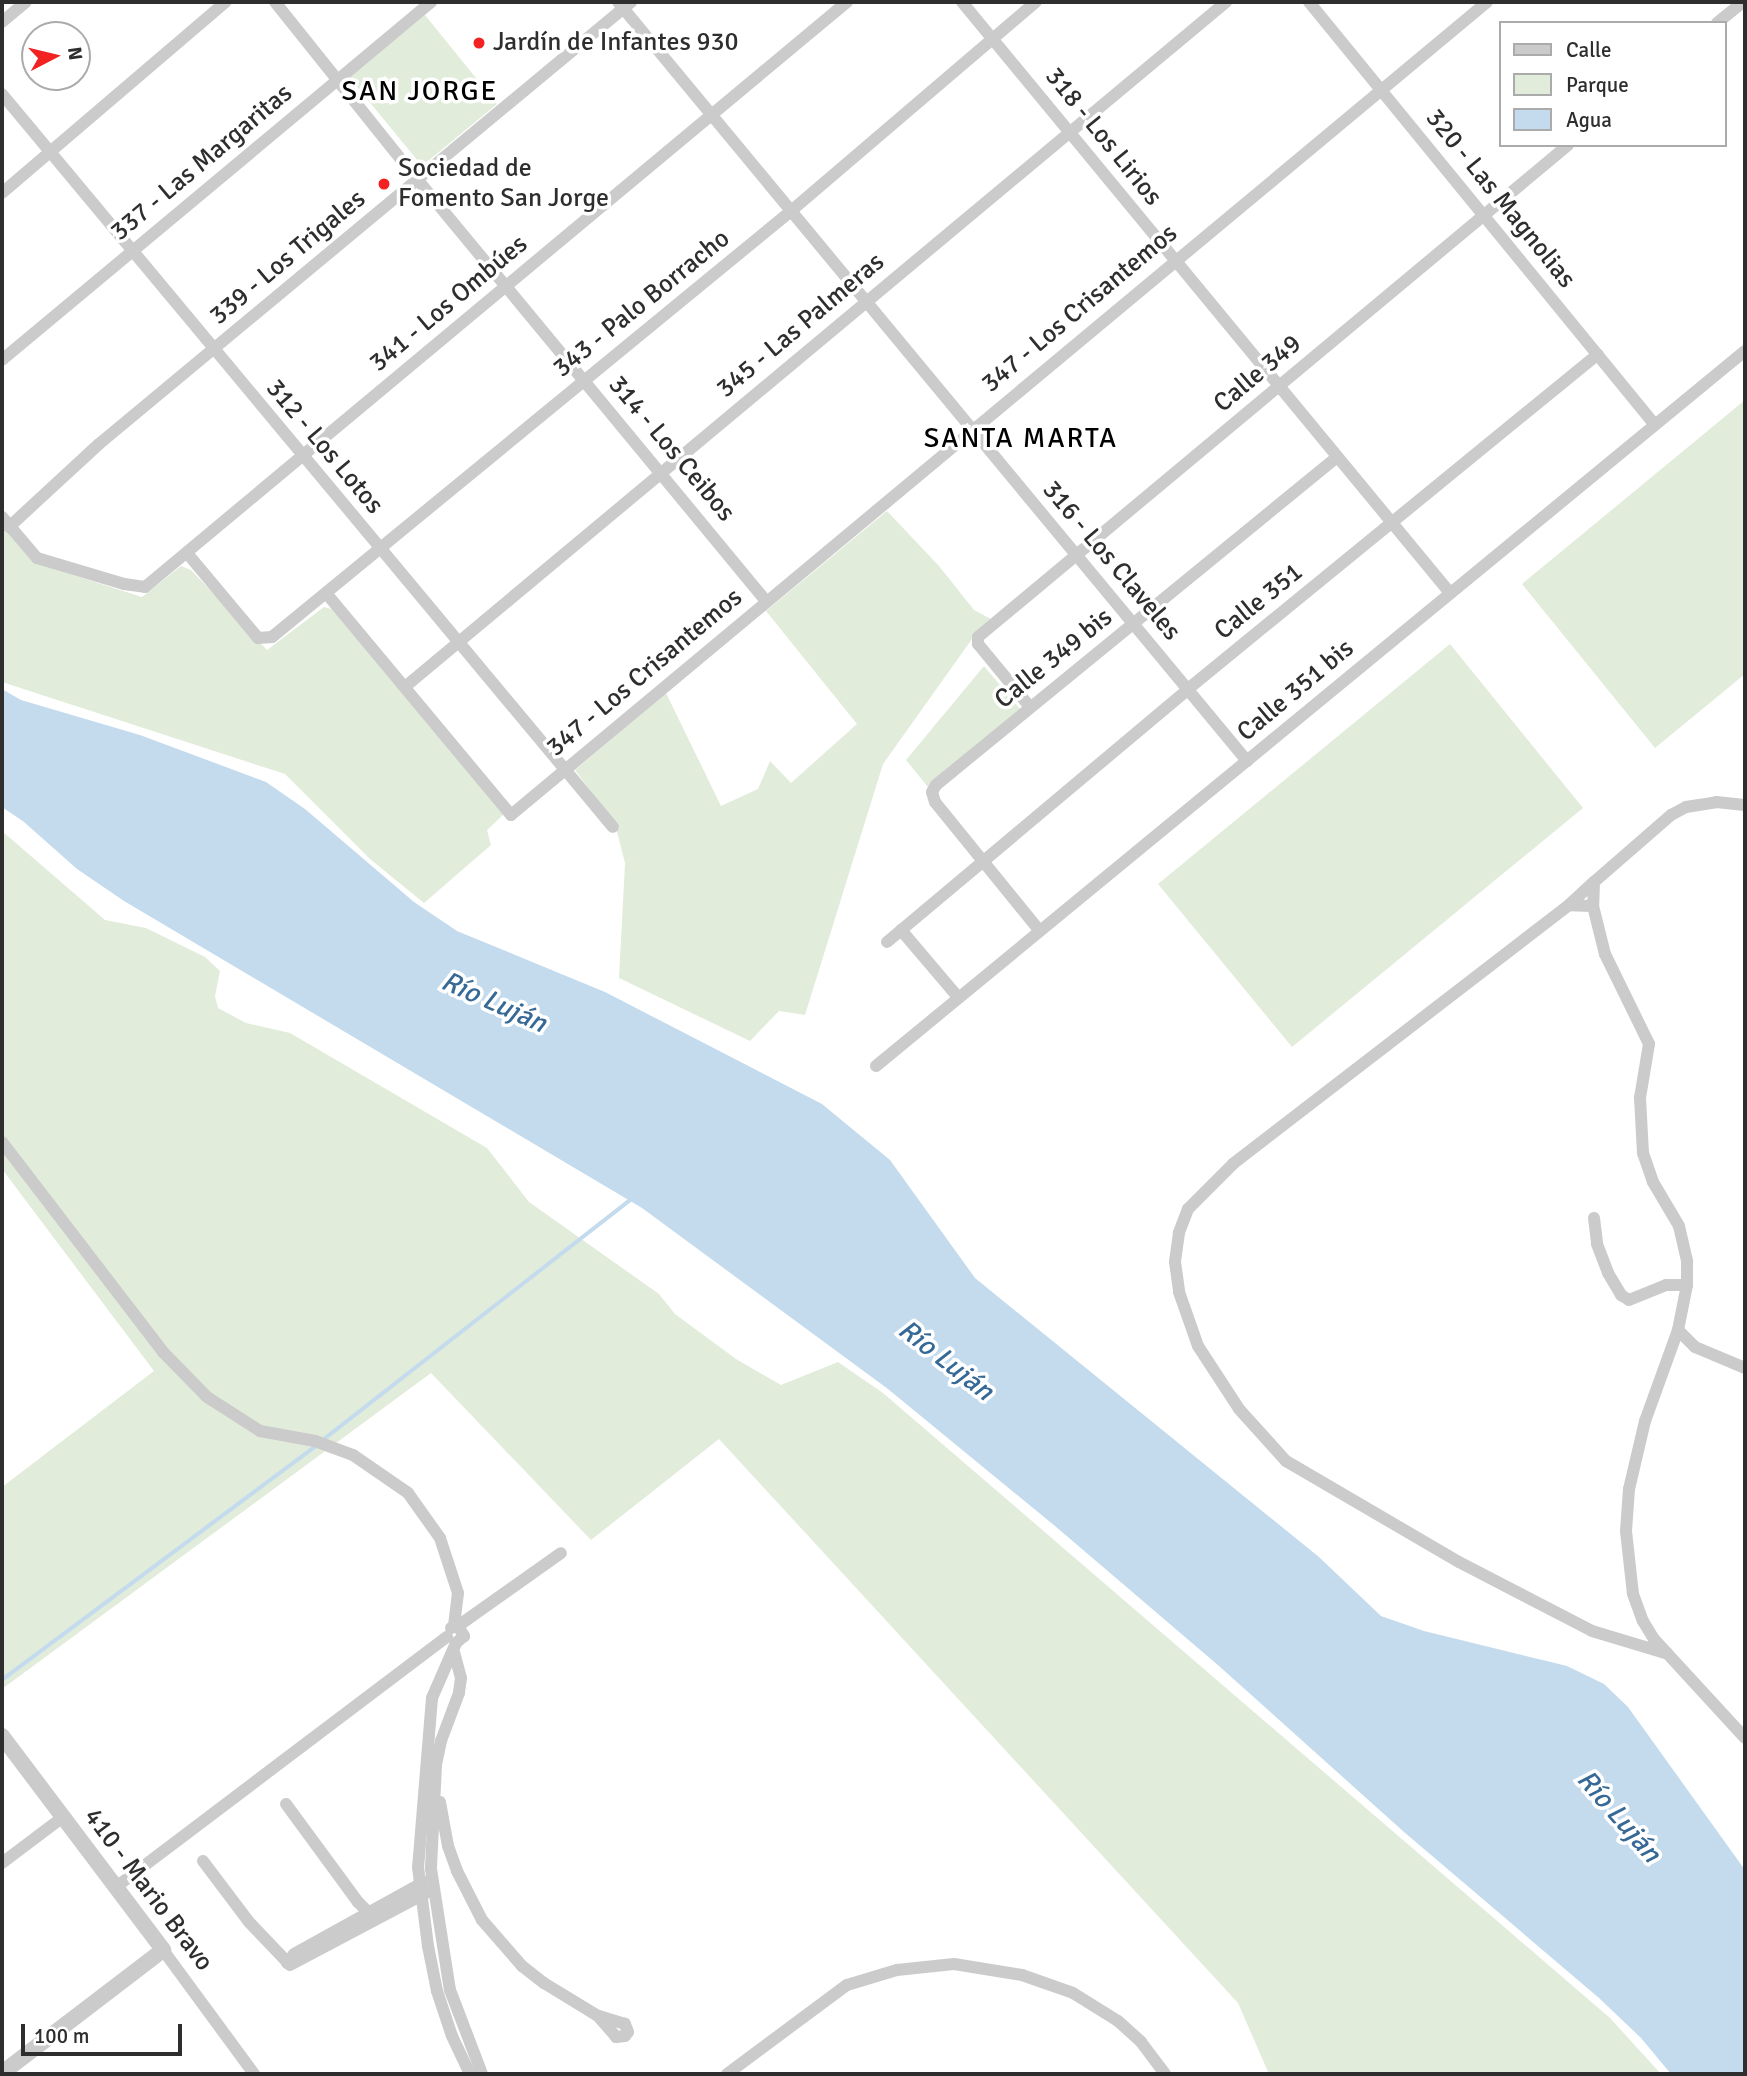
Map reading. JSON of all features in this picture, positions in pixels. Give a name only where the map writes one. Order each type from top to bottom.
[{"type":"street","points":[[2,22],[26,2]]},
{"type":"street","points":[[2,193],[226,2]]},
{"type":"street","name":"314 - Los Ceibos","points":[[275,2],[417,179],[766,601]]},
{"type":"street","name":"337 - Las Margaritas","points":[[2,360],[431,2]]},
{"type":"street","name":"341 - Los Ombúes","points":[[5,522],[37,558],[124,584],[145,587],[304,458],[505,284],[847,2]]},
{"type":"street","name":"318 - Los Lirios","points":[[962,2],[1450,593]]},
{"type":"street","name":"343 - Palo Borracho","points":[[187,553],[258,638],[272,637],[791,211],[1036,2]]},
{"type":"street","name":"345 - Las Palmeras","points":[[406,686],[1226,2]]},
{"type":"street","name":"320 - Las Magnolias","points":[[1309,2],[1656,425]]},
{"type":"street","name":"347 - Los Crisantemos","points":[[406,686],[511,815],[971,429],[1487,2]]},
{"type":"street","points":[[1719,21],[1743,2]]},
{"type":"street","name":"316 - Los Claveles","points":[[624,4],[791,211],[1247,761]]},
{"type":"street","name":"339 - Los Trigales","points":[[5,522],[624,4]]},
{"type":"street","name":"312 - Los Lotos","points":[[2,94],[613,827]]},
{"type":"street","name":"Calle 349","points":[[1030,707],[978,644],[978,637],[1566,147]]},
{"type":"street","name":"Calle 351 bis","points":[[876,1066],[1745,351]]},
{"type":"street","name":"Calle 351","points":[[887,942],[1188,689],[1598,354]]},
{"type":"street","name":"Calle 349 bis","points":[[984,860],[935,802],[932,792],[936,785],[1337,457]]},
{"type":"street","points":[[326,593],[406,686]]},
{"type":"street","points":[[1668,1654],[1592,1631],[1459,1562],[1286,1461],[1238,1409],[1210,1368],[1186,1320],[1175,1262],[1188,1209],[1204,1190],[1233,1164],[1569,905],[1671,815],[1686,807],[1716,802],[1745,805]]},
{"type":"street","points":[[984,860],[1039,930]]},
{"type":"street","points":[[1594,882],[1593,906],[1615,979],[1649,1044],[1640,1098],[1643,1153],[1653,1182],[1685,1243],[1687,1285],[1678,1330],[1658,1381],[1629,1489],[1626,1531],[1633,1594],[1643,1621],[1668,1654],[1745,1738]]},
{"type":"street","points":[[1569,905],[1593,906]]},
{"type":"street","points":[[901,930],[958,998]]},
{"type":"street","points":[[2,1142],[163,1352],[207,1397],[260,1431],[319,1442],[353,1455],[408,1493],[440,1538],[458,1593],[454,1637],[432,1698],[431,1847],[426,1887],[437,1992],[452,2036],[470,2074]]},
{"type":"street","points":[[1594,1218],[1597,1244],[1608,1273],[1621,1295],[1629,1300],[1666,1285],[1687,1285]]},
{"type":"street","points":[[1678,1330],[1695,1347],[1745,1368]]},
{"type":"street","points":[[116,1887],[454,1637],[561,1553]]},
{"type":"street","points":[[454,1637],[461,1678],[459,1693],[431,1764],[448,1846],[457,1871],[482,1920],[522,1966],[598,2016]]},
{"type":"street","name":"410 - Mario Bravo","points":[[2,1736],[254,2074]]},
{"type":"street","points":[[286,1804],[358,1902],[372,1915]]},
{"type":"street","points":[[2,1863],[63,1817]]},
{"type":"street","points":[[203,1860],[249,1922],[286,1963],[296,1963],[372,1915],[426,1887]]},
{"type":"street","points":[[426,1887],[450,1990],[482,2074]]},
{"type":"street","points":[[2,2073],[163,1950]]},
{"type":"street","points":[[727,2074],[847,1985],[897,1970],[954,1964],[1022,1975],[1073,1993],[1118,2021],[1141,2042],[1165,2074]]},
{"type":"green space","name":"SAN JORGE","points":[[425,15],[497,104],[422,166],[349,77]]},
{"type":"green space","points":[[1745,400],[1745,674],[1655,748],[1522,584]]},
{"type":"green space","points":[[887,511],[939,566],[974,610],[991,619],[977,632],[883,764],[805,1015],[779,1011],[750,1041],[619,978],[625,863],[615,824],[575,770],[666,693],[721,806],[758,789],[770,761],[791,783],[857,724],[766,611]]},
{"type":"green space","points":[[2,526],[54,569],[142,597],[181,566],[191,570],[267,650],[324,607],[335,610],[504,814],[487,830],[491,845],[424,903],[370,859],[285,774],[2,682]]},
{"type":"green space","points":[[1450,644],[1583,808],[1292,1047],[1158,884]]},
{"type":"green space","points":[[984,666],[1020,709],[928,787],[906,760]]},
{"type":"green space","points":[[2,831],[105,920],[146,928],[205,957],[220,971],[215,996],[218,1008],[246,1023],[290,1033],[487,1148],[529,1202],[659,1294],[675,1314],[736,1359],[781,1385],[838,1362],[883,1393],[1610,2018],[1661,2074],[1269,2074],[1238,2003],[719,1439],[591,1540],[431,1373],[2,1689],[2,1487],[154,1371],[2,1169]]},
{"type":"water","name":"Río Luján","points":[[2,689],[21,700],[140,735],[266,782],[305,809],[414,902],[457,931],[605,992],[822,1104],[890,1160],[975,1278],[1319,1557],[1381,1616],[1424,1631],[1567,1666],[1604,1684],[1628,1707],[1745,1870],[1745,2074],[1671,2074],[1641,2038],[1599,1998],[1404,1832],[1219,1666],[1055,1526],[888,1389],[642,1208],[124,901],[77,869],[24,822],[2,807]]},
{"type":"waterway","points":[[323,1440],[632,1199]]},
{"type":"waterway","points":[[2,1680],[317,1445]]},
{"type":"place","name":"Jardín de Infantes 930","points":[[479,43]]},
{"type":"place","name":"Sociedad de Fomento San Jorge","points":[[384,184]]},
{"type":"district","name":"SAN JORGE","points":[[420,91]]},
{"type":"district","name":"SANTA MARTA","points":[[1021,438]]}]
